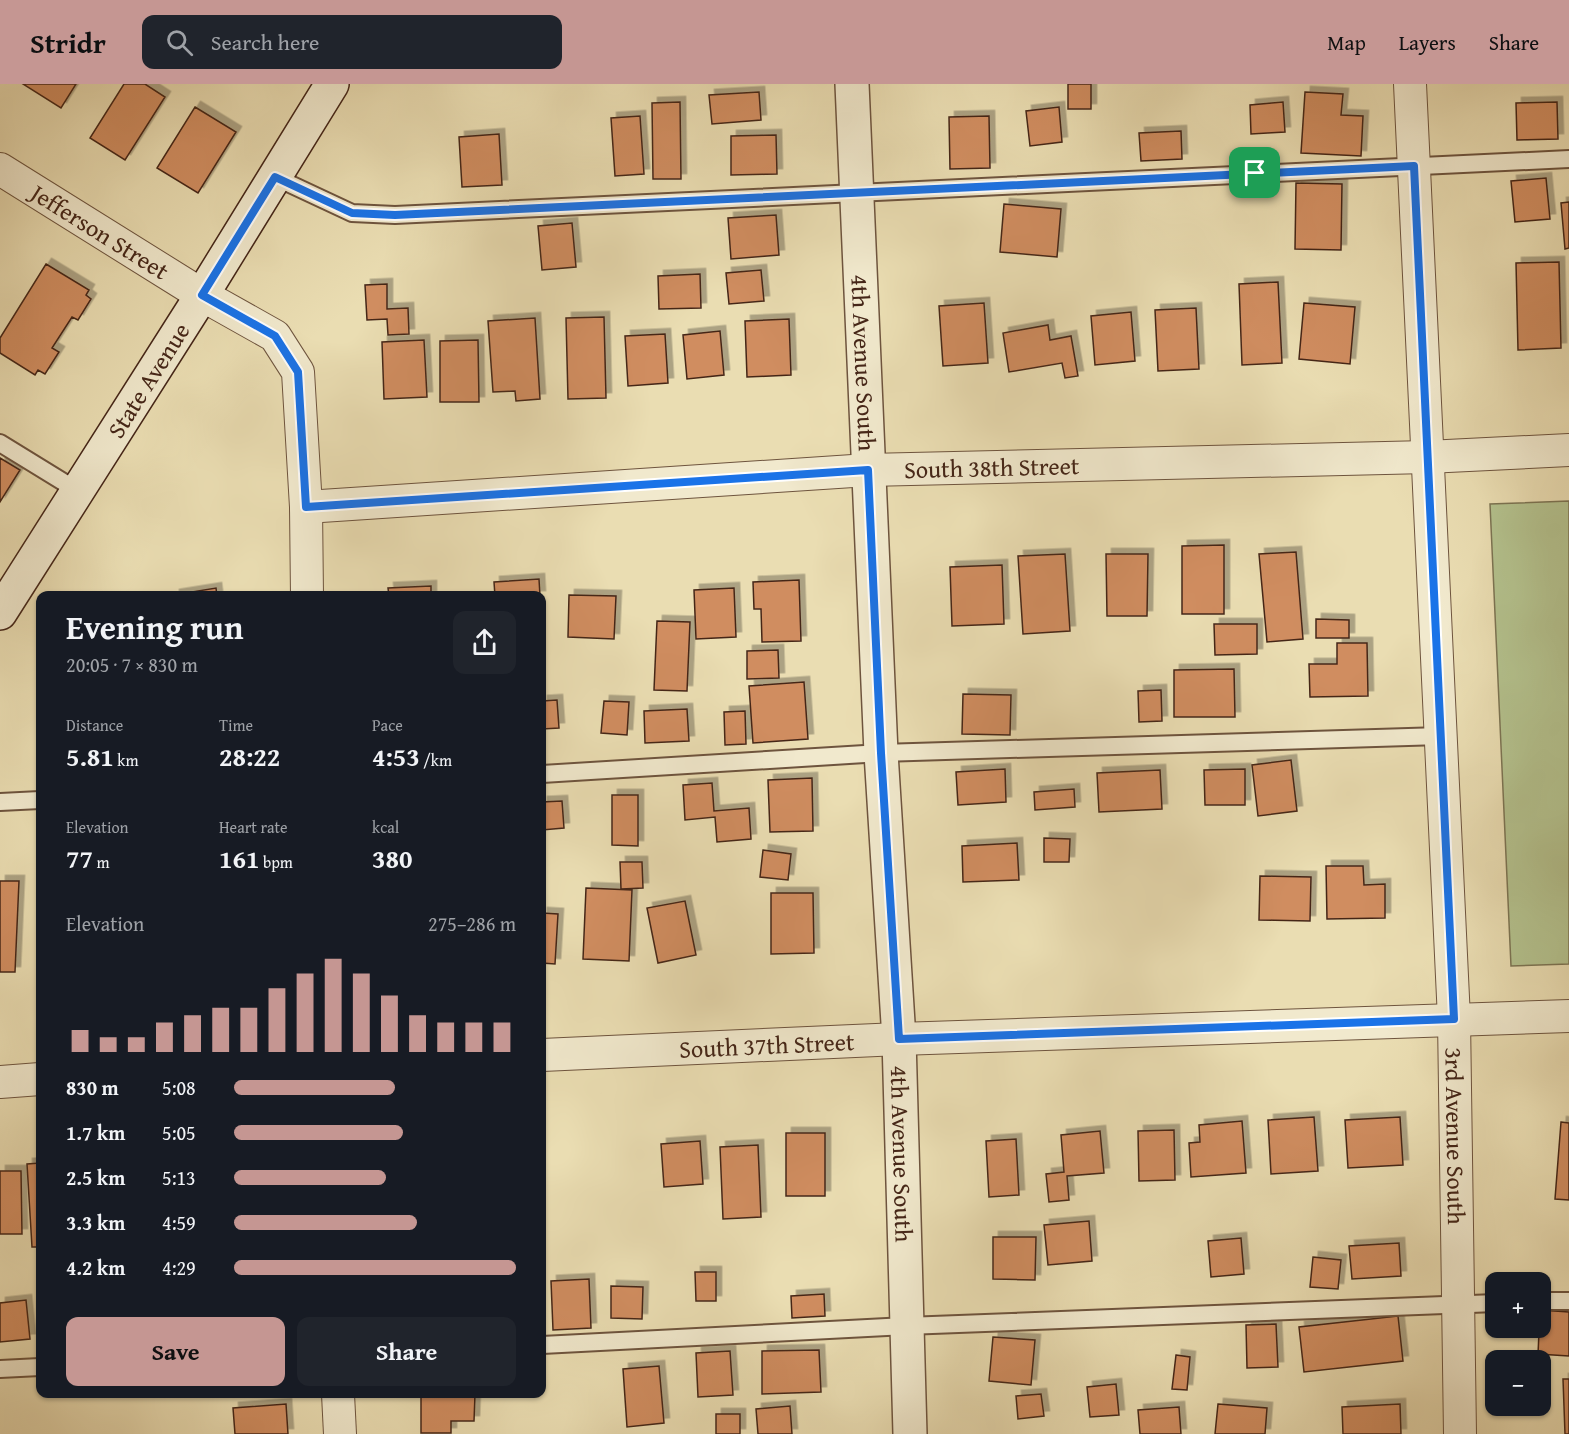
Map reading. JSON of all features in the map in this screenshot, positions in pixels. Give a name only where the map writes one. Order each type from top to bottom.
[{"type":"street","name":"State Avenue","points":[[0,614],[202,295],[332,84]]},
{"type":"street","name":"4th Avenue South","points":[[852,84],[881,753],[899,1039],[910,1434]]},
{"type":"street","name":"3rd Avenue South","points":[[1410,84],[1454,1019],[1460,1434]]},
{"type":"street","name":"Jefferson Street","points":[[0,169],[202,295],[275,336],[298,372],[306,507],[307,591]]},
{"type":"street","name":"South 38th Street","points":[[306,507],[868,470],[1427,457],[1569,450]]},
{"type":"street","name":"South 37th Street","points":[[546,1055],[899,1039],[1569,1016]]},
{"type":"street","points":[[0,1082],[36,1080]]},
{"type":"street","points":[[338,1398],[340,1434]]},
{"type":"lane","points":[[275,177],[352,213],[395,215],[856,191],[1569,159]]},
{"type":"lane","points":[[0,443],[78,491]]},
{"type":"lane","points":[[546,774],[881,753],[1440,736]]},
{"type":"lane","points":[[0,802],[36,800]]},
{"type":"lane","points":[[1551,1301],[1569,1301]]},
{"type":"lane","points":[[546,1345],[906,1326],[1485,1303]]},
{"type":"lane","points":[[0,1369],[36,1367]]},
{"type":"green space","points":[[1569,501],[1569,964],[1511,966],[1490,504]]},
{"type":"building","points":[[23,84],[76,84],[61,108]]},
{"type":"building","points":[[124,84],[145,84],[165,97],[125,160],[90,138]]},
{"type":"building","points":[[1068,84],[1091,84],[1091,109],[1068,109]]},
{"type":"building","points":[[759,92],[761,120],[712,124],[709,95]]},
{"type":"building","points":[[1305,92],[1343,94],[1341,115],[1363,116],[1361,156],[1301,153]]},
{"type":"building","points":[[680,102],[681,179],[653,179],[652,103]]},
{"type":"building","points":[[1283,102],[1285,132],[1251,134],[1250,105]]},
{"type":"building","points":[[1557,102],[1558,139],[1517,140],[1516,103]]},
{"type":"building","points":[[195,107],[236,132],[198,193],[157,168]]},
{"type":"building","points":[[1059,107],[1062,142],[1030,146],[1026,111]]},
{"type":"building","points":[[640,116],[644,174],[615,176],[611,118]]},
{"type":"building","points":[[989,116],[990,168],[950,169],[949,117]]},
{"type":"building","points":[[1181,131],[1182,159],[1141,161],[1139,133]]},
{"type":"building","points":[[499,134],[502,185],[462,187],[459,137]]},
{"type":"building","points":[[776,135],[777,174],[731,175],[731,136]]},
{"type":"building","points":[[1546,178],[1550,219],[1515,222],[1511,181]]},
{"type":"building","points":[[1296,183],[1342,184],[1341,250],[1295,249]]},
{"type":"building","points":[[1569,202],[1569,248],[1565,249],[1561,203]]},
{"type":"building","points":[[1004,204],[1061,209],[1057,257],[1000,252]]},
{"type":"building","points":[[776,215],[779,255],[731,259],[728,218]]},
{"type":"building","points":[[572,223],[576,267],[542,270],[538,226]]},
{"type":"building","points":[[1559,262],[1561,348],[1518,350],[1516,263]]},
{"type":"building","points":[[46,264],[89,290],[86,295],[91,299],[78,320],[72,317],[52,348],[59,352],[45,374],[38,370],[35,375],[0,353],[0,338]]},
{"type":"building","points":[[761,270],[764,301],[729,304],[726,273]]},
{"type":"building","points":[[700,274],[701,308],[659,309],[658,276]]},
{"type":"building","points":[[1278,282],[1282,363],[1242,365],[1239,284]]},
{"type":"building","points":[[387,284],[387,309],[408,308],[409,334],[388,335],[387,319],[367,320],[365,285]]},
{"type":"building","points":[[984,303],[988,363],[943,366],[939,306]]},
{"type":"building","points":[[1304,303],[1355,307],[1350,364],[1299,359]]},
{"type":"building","points":[[1196,308],[1199,369],[1158,371],[1155,310]]},
{"type":"building","points":[[1131,312],[1135,361],[1095,365],[1091,316]]},
{"type":"building","points":[[604,317],[606,398],[568,399],[566,318]]},
{"type":"building","points":[[535,318],[540,399],[516,401],[515,391],[493,392],[488,321]]},
{"type":"building","points":[[789,319],[791,375],[747,377],[745,321]]},
{"type":"building","points":[[1048,325],[1050,340],[1071,336],[1078,376],[1065,378],[1062,363],[1009,372],[1003,333]]},
{"type":"building","points":[[720,331],[724,375],[687,379],[683,335]]},
{"type":"building","points":[[665,334],[668,383],[628,386],[625,336]]},
{"type":"building","points":[[424,340],[427,397],[384,399],[382,342]]},
{"type":"building","points":[[478,340],[479,402],[440,402],[440,341]]},
{"type":"building","points":[[0,458],[20,470],[0,502]]},
{"type":"building","points":[[1224,545],[1224,614],[1182,614],[1182,546]]},
{"type":"building","points":[[1296,552],[1303,639],[1267,642],[1259,554]]},
{"type":"building","points":[[1065,554],[1070,631],[1023,634],[1018,556]]},
{"type":"building","points":[[1106,554],[1148,554],[1147,616],[1107,616]]},
{"type":"building","points":[[1002,565],[1004,624],[952,626],[950,567]]},
{"type":"building","points":[[539,579],[540,591],[495,591],[494,582]]},
{"type":"building","points":[[799,580],[801,641],[762,642],[761,609],[754,609],[753,582]]},
{"type":"building","points":[[431,586],[431,591],[388,591],[388,588]]},
{"type":"building","points":[[216,588],[216,591],[198,591]]},
{"type":"building","points":[[734,588],[736,637],[696,639],[694,590]]},
{"type":"building","points":[[569,595],[616,596],[614,639],[568,637]]},
{"type":"building","points":[[1316,619],[1349,620],[1349,638],[1316,638]]},
{"type":"building","points":[[657,621],[690,622],[687,691],[654,690]]},
{"type":"building","points":[[1214,624],[1257,624],[1257,654],[1215,655]]},
{"type":"building","points":[[1337,643],[1367,643],[1368,696],[1310,697],[1309,664],[1337,664]]},
{"type":"building","points":[[778,650],[779,678],[747,679],[747,651]]},
{"type":"building","points":[[1234,669],[1235,717],[1174,717],[1174,670]]},
{"type":"building","points":[[804,682],[808,739],[753,743],[749,686]]},
{"type":"building","points":[[1161,690],[1162,721],[1139,722],[1138,691]]},
{"type":"building","points":[[963,694],[1011,695],[1010,735],[962,734]]},
{"type":"building","points":[[557,700],[559,728],[546,729],[546,701]]},
{"type":"building","points":[[604,701],[629,702],[627,735],[601,733]]},
{"type":"building","points":[[687,709],[689,741],[645,743],[644,711]]},
{"type":"building","points":[[745,711],[746,744],[725,745],[724,712]]},
{"type":"building","points":[[1291,760],[1297,811],[1258,816],[1252,765]]},
{"type":"building","points":[[1005,769],[1006,802],[958,805],[956,772]]},
{"type":"building","points":[[1245,769],[1245,805],[1205,805],[1204,770]]},
{"type":"building","points":[[1160,770],[1162,809],[1099,812],[1097,773]]},
{"type":"building","points":[[812,778],[813,831],[770,832],[768,780]]},
{"type":"building","points":[[712,783],[714,811],[749,808],[751,839],[717,842],[715,817],[685,820],[683,785]]},
{"type":"building","points":[[1074,789],[1075,807],[1035,810],[1034,792]]},
{"type":"building","points":[[612,795],[638,795],[638,846],[612,845]]},
{"type":"building","points":[[562,801],[564,828],[546,830],[546,802]]},
{"type":"building","points":[[1044,838],[1070,839],[1069,862],[1044,862]]},
{"type":"building","points":[[1017,843],[1019,880],[963,882],[962,846]]},
{"type":"building","points":[[763,850],[791,854],[788,880],[760,877]]},
{"type":"building","points":[[620,862],[642,862],[643,888],[621,889]]},
{"type":"building","points":[[1326,866],[1363,866],[1364,885],[1385,884],[1385,918],[1327,919]]},
{"type":"building","points":[[1260,876],[1311,877],[1310,921],[1259,920]]},
{"type":"building","points":[[0,881],[19,881],[15,972],[0,972]]},
{"type":"building","points":[[586,888],[632,890],[629,961],[583,959]]},
{"type":"building","points":[[771,893],[813,893],[814,953],[771,954]]},
{"type":"building","points":[[685,901],[696,955],[658,963],[647,908]]},
{"type":"building","points":[[546,913],[558,914],[555,964],[546,963]]},
{"type":"building","points":[[1314,1117],[1318,1171],[1271,1174],[1268,1120]]},
{"type":"building","points":[[1400,1117],[1403,1165],[1348,1168],[1345,1120]]},
{"type":"building","points":[[1242,1121],[1246,1173],[1191,1177],[1189,1143],[1200,1142],[1199,1125]]},
{"type":"building","points":[[1561,1122],[1569,1123],[1569,1200],[1555,1199]]},
{"type":"building","points":[[1174,1130],[1175,1180],[1139,1181],[1138,1131]]},
{"type":"building","points":[[1100,1131],[1104,1173],[1067,1176],[1069,1200],[1049,1202],[1046,1174],[1064,1172],[1061,1135]]},
{"type":"building","points":[[786,1133],[825,1133],[825,1196],[786,1196]]},
{"type":"building","points":[[1016,1139],[1019,1195],[989,1197],[986,1141]]},
{"type":"building","points":[[700,1141],[703,1184],[664,1187],[661,1144]]},
{"type":"building","points":[[758,1145],[761,1217],[723,1219],[720,1147]]},
{"type":"building","points":[[36,1163],[36,1247],[32,1247],[27,1164]]},
{"type":"building","points":[[0,1171],[21,1171],[22,1234],[0,1234]]},
{"type":"building","points":[[1089,1221],[1092,1261],[1048,1265],[1044,1225]]},
{"type":"building","points":[[993,1237],[1036,1237],[1035,1280],[993,1279]]},
{"type":"building","points":[[1241,1238],[1244,1274],[1211,1277],[1208,1241]]},
{"type":"building","points":[[1399,1243],[1401,1276],[1352,1279],[1349,1246]]},
{"type":"building","points":[[1313,1257],[1341,1260],[1338,1289],[1310,1287]]},
{"type":"building","points":[[695,1272],[716,1272],[716,1301],[696,1301]]},
{"type":"building","points":[[589,1279],[591,1328],[553,1330],[551,1281]]},
{"type":"building","points":[[611,1286],[643,1287],[642,1319],[611,1318]]},
{"type":"building","points":[[824,1294],[825,1316],[792,1318],[791,1296]]},
{"type":"building","points":[[26,1300],[30,1339],[0,1342],[0,1303]]},
{"type":"building","points":[[1551,1311],[1569,1312],[1569,1356],[1551,1355],[1551,1350],[1538,1350],[1539,1338],[1551,1338]]},
{"type":"building","points":[[1398,1316],[1403,1361],[1304,1372],[1299,1327]]},
{"type":"building","points":[[1276,1324],[1278,1367],[1247,1368],[1246,1325]]},
{"type":"building","points":[[993,1337],[1035,1340],[1031,1385],[989,1381]]},
{"type":"building","points":[[819,1350],[821,1392],[762,1394],[762,1351]]},
{"type":"building","points":[[730,1351],[733,1395],[698,1397],[696,1353]]},
{"type":"building","points":[[1176,1355],[1190,1357],[1187,1390],[1172,1389]]},
{"type":"building","points":[[659,1366],[664,1423],[627,1427],[623,1369]]},
{"type":"building","points":[[1563,1379],[1569,1379],[1569,1434],[1565,1434]]},
{"type":"building","points":[[1116,1384],[1119,1415],[1090,1417],[1087,1387]]},
{"type":"building","points":[[1041,1394],[1044,1416],[1018,1419],[1016,1396]]},
{"type":"building","points":[[421,1398],[475,1398],[474,1421],[451,1421],[451,1433],[421,1433]]},
{"type":"building","points":[[286,1404],[288,1434],[235,1434],[233,1408]]},
{"type":"building","points":[[1218,1404],[1267,1408],[1265,1434],[1215,1434]]},
{"type":"building","points":[[1400,1404],[1401,1434],[1343,1434],[1342,1407]]},
{"type":"building","points":[[790,1406],[792,1434],[758,1434],[756,1409]]},
{"type":"building","points":[[1179,1407],[1181,1434],[1140,1434],[1138,1410]]},
{"type":"building","points":[[716,1414],[740,1414],[740,1434],[716,1434]]},
{"type":"route","points":[[1414,166],[1454,1019],[899,1039],[881,753],[868,470],[306,507],[298,372],[275,336],[202,295],[275,177],[352,213],[395,215],[1255,173],[1414,166]]}]
